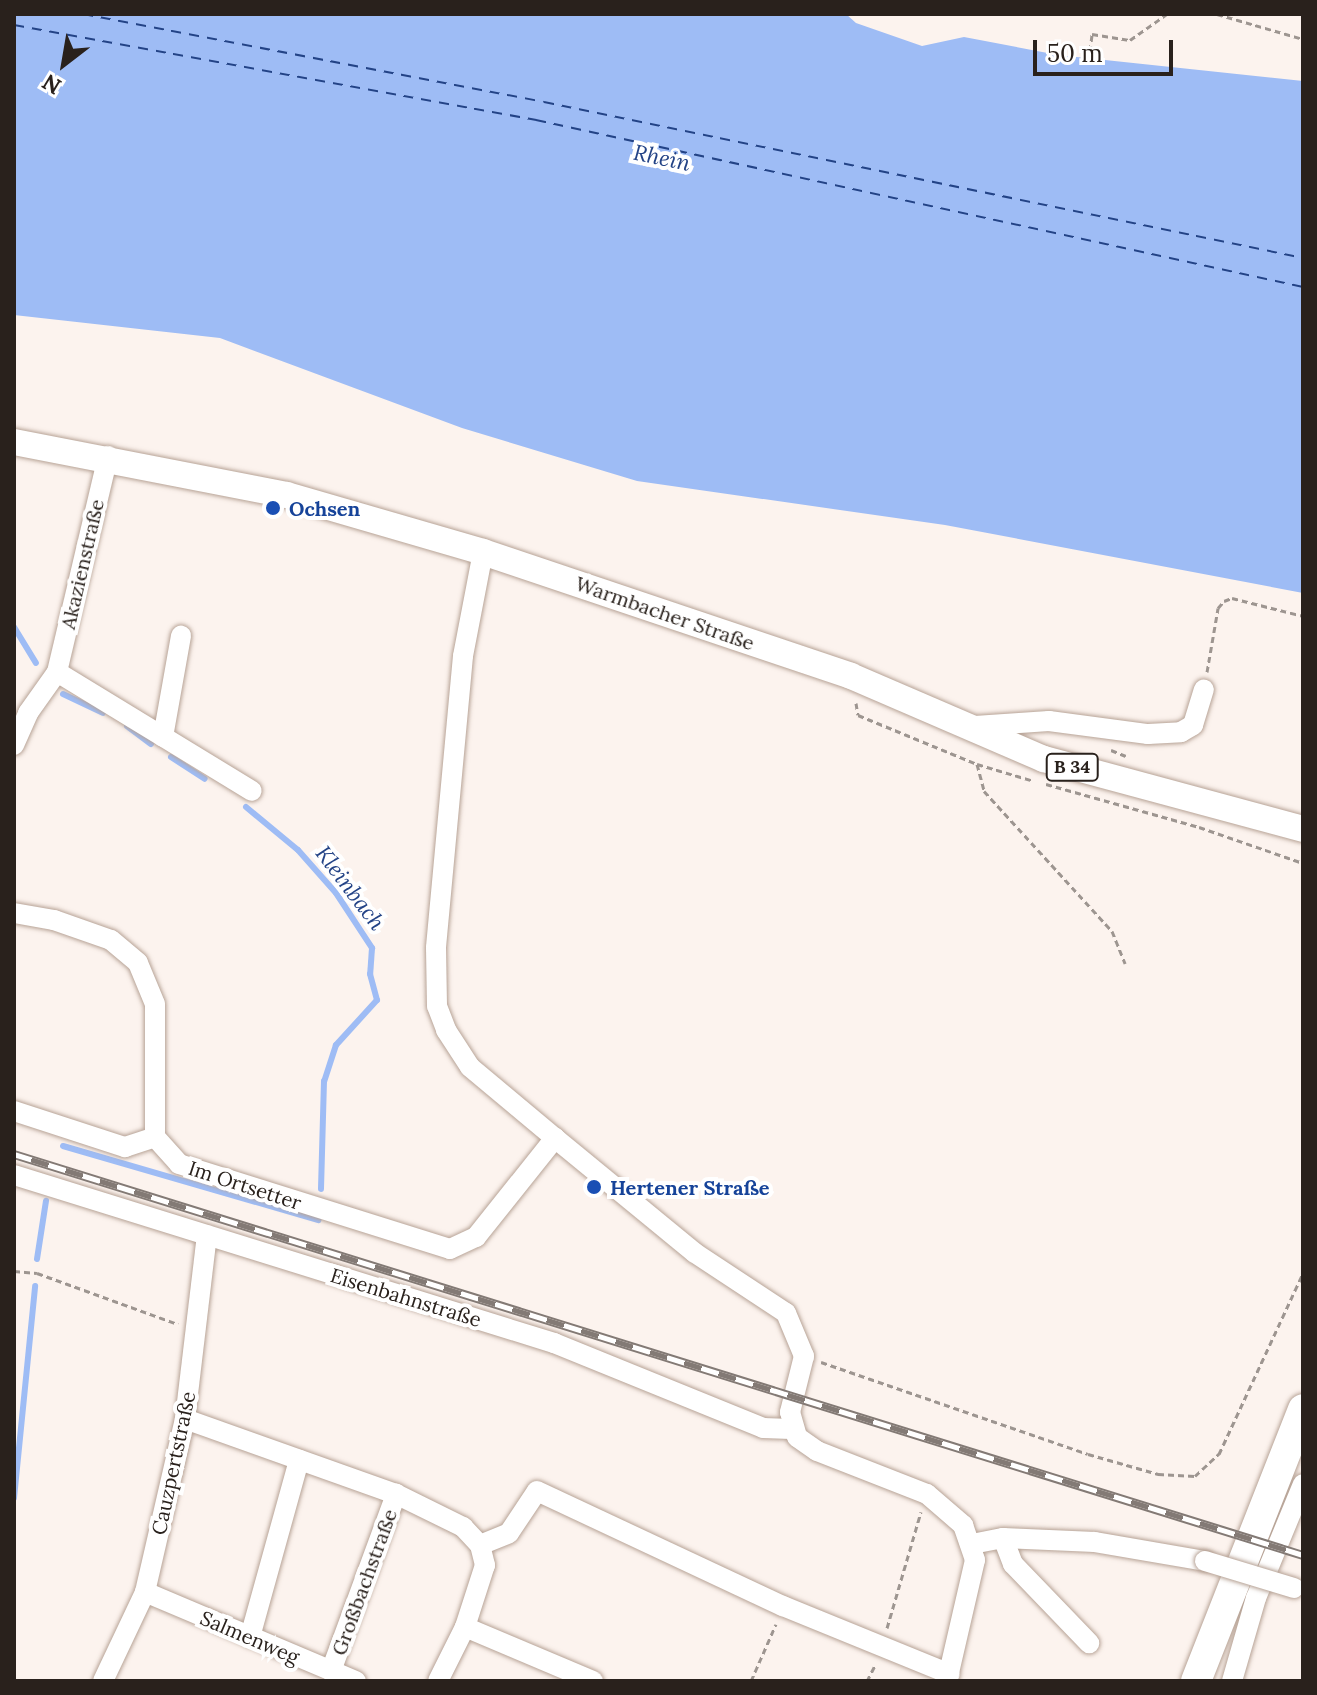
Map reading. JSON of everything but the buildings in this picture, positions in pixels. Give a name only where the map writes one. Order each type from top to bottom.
[{"type":"highway","points":[[1196,1681],[1303,1409]]},
{"type":"highway","points":[[1206,1681],[1303,1441]]},
{"type":"main road","name":"Warmbacher Straße","points":[[14,442],[108,456],[287,495],[483,552],[851,676],[975,726],[1044,759],[1303,829]]},
{"type":"street","name":"Akazienstraße","points":[[14,745],[28,713],[57,672],[108,456]]},
{"type":"street","points":[[438,1681],[465,1627],[485,1565],[480,1545],[509,1533],[537,1491],[783,1606],[883,1647],[948,1678],[972,1584],[972,1544],[963,1525],[927,1494],[817,1451],[791,1429],[790,1412],[804,1356],[795,1326],[776,1302],[695,1253],[470,1067],[437,1006],[436,948],[463,656],[483,552]]},
{"type":"street","points":[[163,737],[181,636]]},
{"type":"street","points":[[57,672],[252,791]]},
{"type":"street","points":[[975,726],[1049,721],[1148,734],[1181,732],[1193,725],[1204,690]]},
{"type":"street","points":[[14,913],[111,940],[138,963],[155,1004],[155,1137],[125,1147],[14,1111]]},
{"type":"street","name":"Im Ortsetter","points":[[155,1137],[179,1164],[450,1249],[476,1237],[555,1138]]},
{"type":"street","name":"Eisenbahnstraße","points":[[14,1175],[580,1352],[763,1428],[791,1429]]},
{"type":"street","name":"Cauzpertstraße","points":[[103,1681],[145,1592],[185,1419],[207,1235]]},
{"type":"street","name":"Großbachstraße","points":[[185,1419],[396,1494],[463,1527],[480,1545]]},
{"type":"street","points":[[250,1637],[299,1460]]},
{"type":"street","points":[[1232,1681],[1256,1598],[1303,1484]]},
{"type":"street","name":"Großbachstraße","points":[[331,1671],[396,1494]]},
{"type":"street","points":[[972,1544],[1003,1538],[1095,1542],[1205,1561],[1298,1589]]},
{"type":"street","points":[[1003,1538],[1013,1564],[1089,1643]]},
{"type":"street","name":"Salmenweg","points":[[145,1592],[356,1681]]},
{"type":"street","points":[[465,1627],[593,1681]]},
{"type":"path","points":[[1090,51],[1092,34],[1130,40],[1167,14]]},
{"type":"path","points":[[1217,14],[1303,39]]},
{"type":"path","points":[[1204,690],[1216,618],[1224,601],[1232,598],[1303,616]]},
{"type":"path","points":[[851,676],[858,715],[977,764],[1199,827],[1303,863]]},
{"type":"path","points":[[977,764],[984,791],[1112,931],[1125,963]]},
{"type":"path","points":[[14,1271],[37,1273],[197,1331]]},
{"type":"path","points":[[804,1356],[1088,1454],[1158,1474],[1195,1476],[1219,1454],[1303,1273]]},
{"type":"path","points":[[867,1681],[883,1647],[927,1494]]},
{"type":"path","points":[[751,1681],[783,1606]]},
{"type":"water","name":"Rhein","points":[[14,14],[846,14],[856,23],[922,46],[964,37],[1058,55],[1303,81],[1303,593],[945,525],[637,481],[462,428],[220,338],[14,315]]},
{"type":"waterway","points":[[14,627],[36,663]]},
{"type":"waterway","points":[[63,694],[103,713]]},
{"type":"waterway","points":[[127,726],[151,744]]},
{"type":"waterway","points":[[171,757],[205,779]]},
{"type":"waterway","name":"Kleinbach","points":[[246,807],[298,850],[336,893],[372,948],[370,974],[377,1000],[336,1045],[324,1081],[321,1189]]},
{"type":"waterway","name":"Kleinbach","points":[[63,1146],[318,1220]]},
{"type":"waterway","name":"Kleinbach","points":[[37,1259],[46,1201]]},
{"type":"waterway","name":"Kleinbach","points":[[14,1498],[35,1286]]},
{"type":"ferry route","points":[[83,14],[544,102],[1303,258]]},
{"type":"ferry route","points":[[14,25],[536,120],[1303,287]]},
{"type":"railway","points":[[14,1154],[1303,1555]]},
{"type":"place","name":"Ochsen","points":[[273,508]]},
{"type":"place","name":"Hertener Straße","points":[[594,1187]]}]
